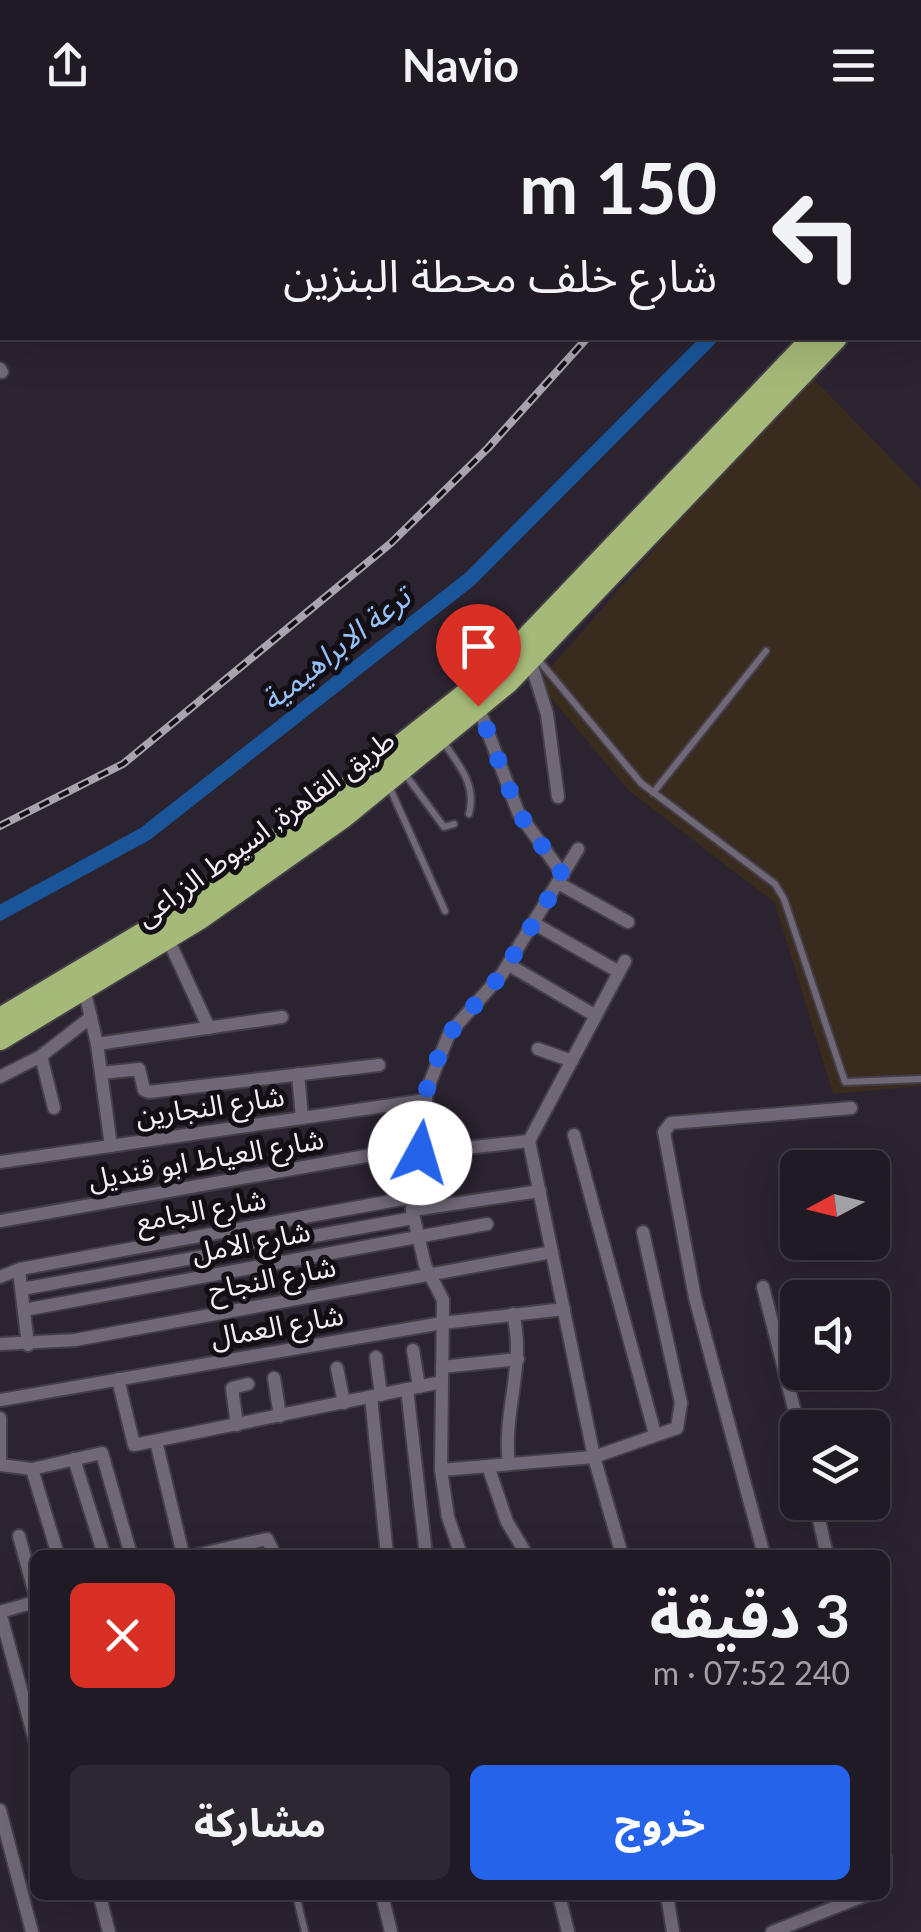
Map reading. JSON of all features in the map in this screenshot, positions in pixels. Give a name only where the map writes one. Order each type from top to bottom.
[{"type":"highway","name":"طريق القاهرة, اسيوط الزراعى","points":[[0,1038],[168,939],[394,775],[529,639],[811,340]]},
{"type":"highway","name":"طريق القاهرة, اسيوط الزراعى","points":[[0,1018],[166,920],[435,730],[478,706],[532,658],[834,340]]},
{"type":"street","points":[[532,658],[549,727],[558,797]]},
{"type":"street","points":[[478,706],[518,812],[560,879],[628,922]]},
{"type":"street","points":[[455,1550],[441,1470],[442,1293],[429,1274],[413,1208],[426,1100],[432,1071],[449,1034],[508,964],[578,849]]},
{"type":"street","points":[[534,924],[622,967],[530,1141],[594,1457],[621,1550]]},
{"type":"street","points":[[168,939],[209,1028]]},
{"type":"street","points":[[508,964],[596,1016]]},
{"type":"street","points":[[84,988],[102,1072],[111,1146]]},
{"type":"street","points":[[0,1077],[40,1056],[91,1017]]},
{"type":"street","points":[[97,1044],[282,1017]]},
{"type":"street","points":[[538,1049],[572,1061]]},
{"type":"street","points":[[40,1056],[54,1108]]},
{"type":"street","points":[[102,1072],[138,1069],[147,1092],[380,1065]]},
{"type":"street","points":[[298,1074],[302,1118]]},
{"type":"street","name":"شارع النجارين","points":[[0,1162],[426,1100]]},
{"type":"street","points":[[763,1550],[695,1298],[664,1132],[671,1123],[851,1108]]},
{"type":"street","points":[[574,1135],[655,1434]]},
{"type":"street","name":"شارع العياط ابو قنديل","points":[[0,1221],[421,1150],[530,1141]]},
{"type":"street","points":[[22,1290],[413,1208],[540,1191]]},
{"type":"street","name":"شارع الجامع","points":[[0,1277],[413,1208]]},
{"type":"street","name":"شارع الامل","points":[[24,1310],[486,1224]]},
{"type":"street","points":[[441,1470],[594,1457],[677,1428],[680,1403],[643,1232]]},
{"type":"street","name":"شارع النجاح","points":[[0,1344],[75,1340],[552,1252]]},
{"type":"street","points":[[20,1272],[28,1345]]},
{"type":"street","points":[[763,1286],[794,1410]]},
{"type":"street","name":"شارع العمال","points":[[0,1400],[442,1323],[564,1309]]},
{"type":"street","points":[[510,1464],[508,1432],[518,1360],[513,1314]]},
{"type":"street","points":[[413,1350],[426,1550]]},
{"type":"street","points":[[376,1357],[387,1550]]},
{"type":"street","points":[[118,1379],[130,1442],[134,1445],[413,1388],[442,1375],[518,1360]]},
{"type":"street","points":[[337,1368],[344,1402]]},
{"type":"street","points":[[274,1378],[280,1416]]},
{"type":"street","points":[[237,1425],[232,1388],[248,1384]]},
{"type":"street","points":[[0,1418],[0,1462],[32,1469],[100,1452],[129,1550]]},
{"type":"street","points":[[156,1442],[181,1550]]},
{"type":"street","points":[[74,1460],[102,1550]]},
{"type":"street","points":[[488,1466],[507,1522],[523,1550]]},
{"type":"street","points":[[32,1469],[56,1550]]},
{"type":"street","points":[[819,1520],[825,1550]]},
{"type":"street","points":[[19,1536],[30,1579]]},
{"type":"street","points":[[225,1550],[264,1540],[271,1542],[273,1550]]},
{"type":"street","points":[[30,1600],[0,1612],[30,1723]]},
{"type":"street","points":[[0,1810],[32,1932]]},
{"type":"street","points":[[383,1900],[391,1932]]},
{"type":"street","points":[[560,1900],[568,1932]]},
{"type":"street","points":[[668,1900],[673,1932]]},
{"type":"street","points":[[772,1932],[853,1900]]},
{"type":"street","points":[[101,1901],[109,1932]]},
{"type":"lane","points":[[653,793],[766,651]]},
{"type":"lane","points":[[532,658],[653,793],[775,884],[784,899],[844,1082],[921,1078]]},
{"type":"lane","points":[[435,730],[467,778],[473,799],[469,814]]},
{"type":"lane","points":[[394,775],[433,819],[444,827],[454,824]]},
{"type":"lane","points":[[394,775],[445,911]]},
{"type":"lane","points":[[297,1900],[305,1932]]},
{"type":"shaded area","points":[[808,373],[921,489],[921,1086],[833,1094],[775,903],[628,790],[538,682]]},
{"type":"waterway","name":"ترعة الابراهيمية","points":[[0,913],[145,834],[470,579],[708,340]]},
{"type":"railway","points":[[0,826],[123,764],[391,543],[488,448],[585,340]]},
{"type":"route","points":[[420,1153],[428,1080],[449,1034],[502,974],[563,875],[518,812],[478,706]]}]
